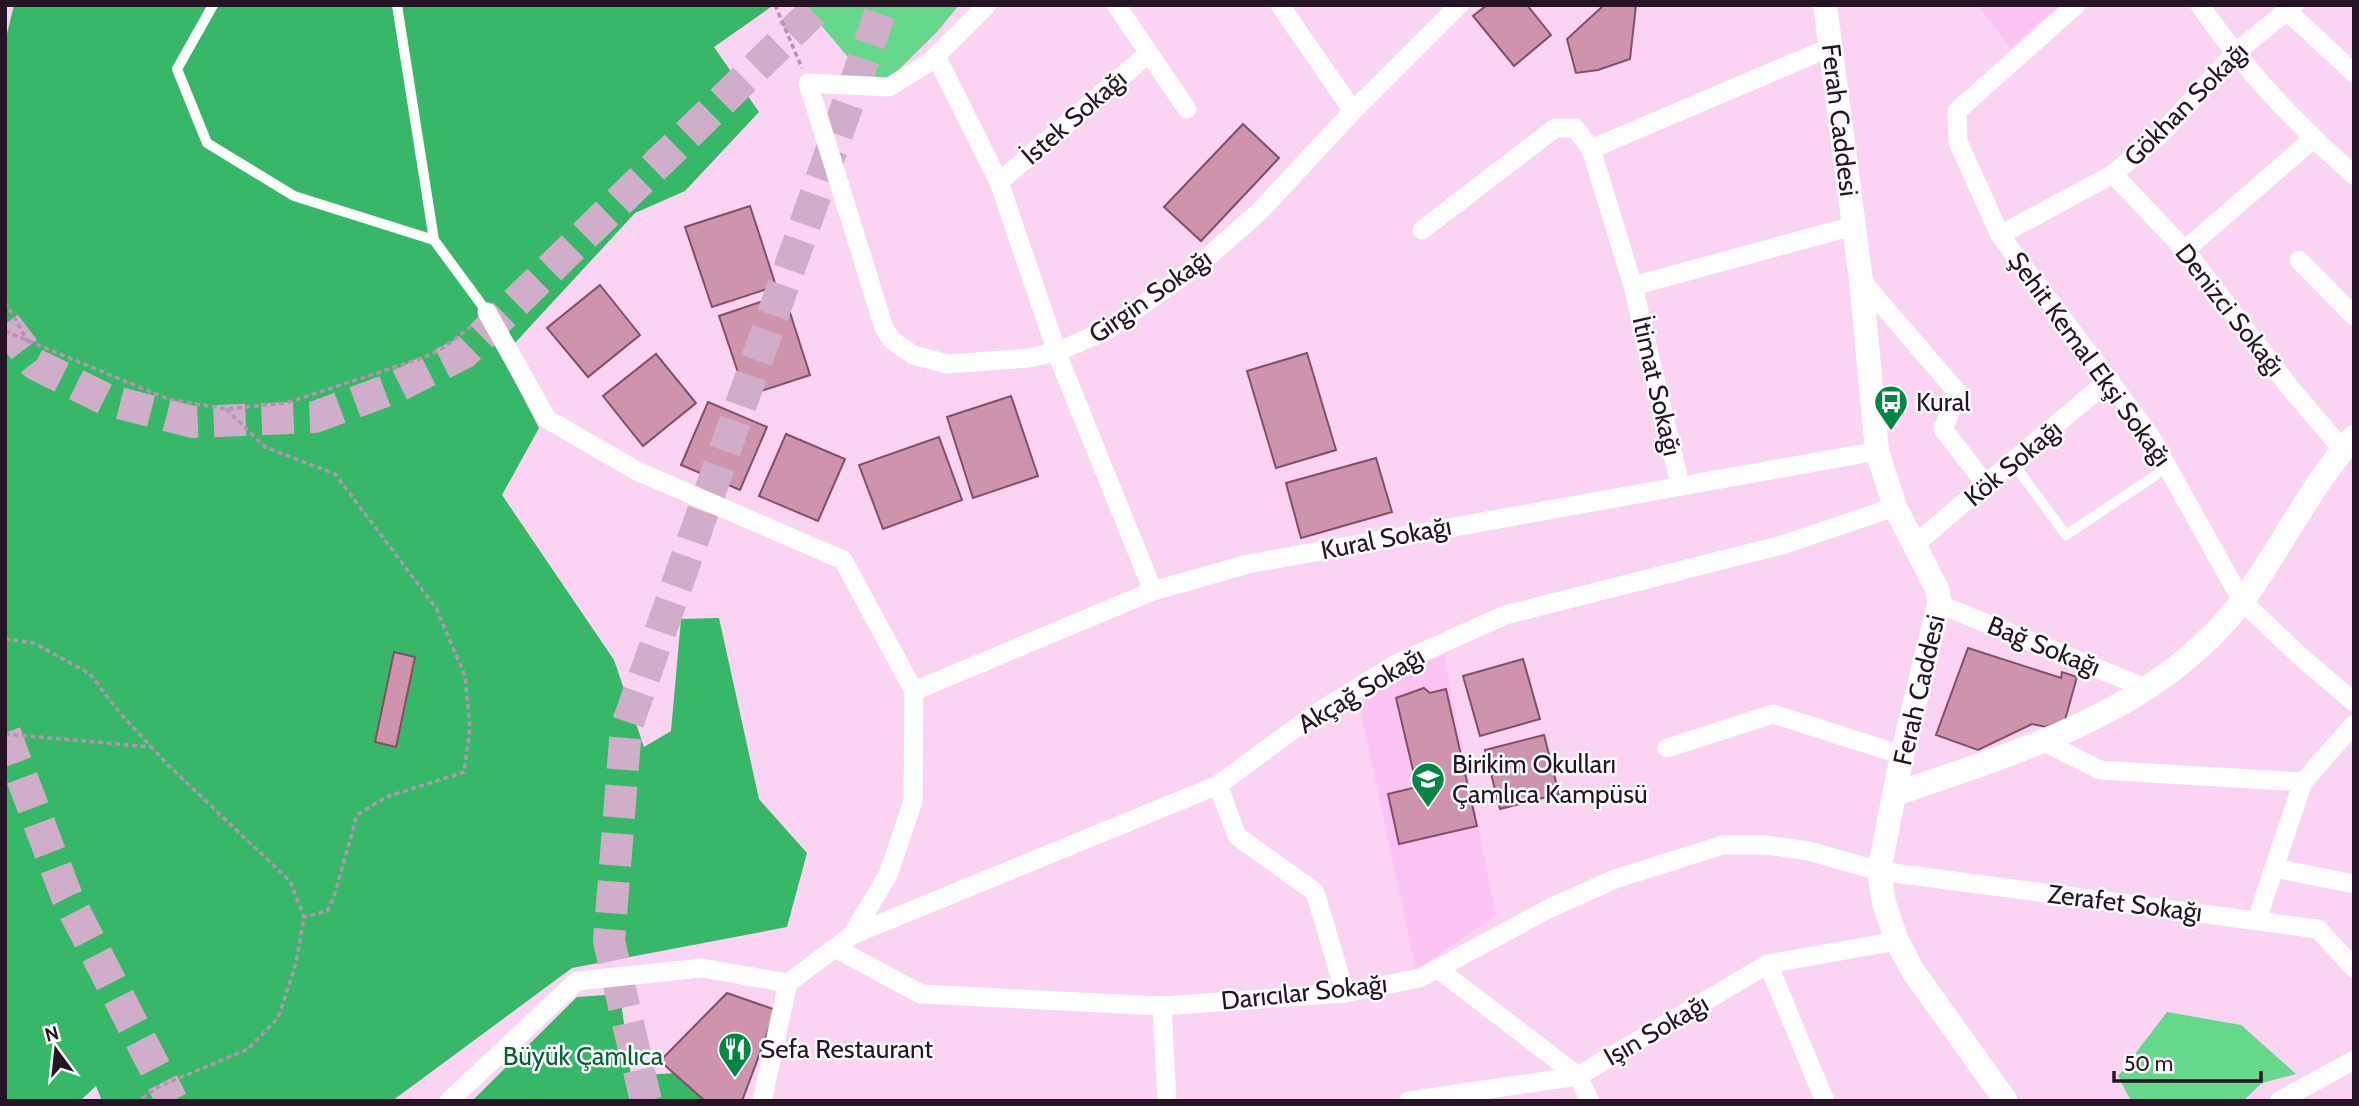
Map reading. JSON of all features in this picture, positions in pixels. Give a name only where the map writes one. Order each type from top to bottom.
[{"type":"street","points":[[808,83],[889,87],[936,56],[988,5]]},
{"type":"street","points":[[1116,5],[1188,109]]},
{"type":"street","points":[[1280,5],[1353,111]]},
{"type":"street","name":"Girgin Sokağı","points":[[808,83],[884,328],[892,340],[924,360],[948,364],[1028,358],[1057,352],[1107,330],[1200,264],[1259,212],[1353,111],[1459,5]]},
{"type":"street","name":"Ferah Caddesi","points":[[1825,5],[1861,280],[1877,451],[1895,507],[1938,591],[1939,604],[1902,755],[1879,872],[1884,902],[1897,941],[1913,971],[2006,1101]]},
{"type":"street","name":"Şehit Kemal Ekşi Sokağı","points":[[2076,5],[1958,111],[1958,142],[2000,235],[2110,379],[2168,467],[2242,601],[2354,702]]},
{"type":"street","points":[[2200,5],[2234,54],[2314,139],[2354,175]]},
{"type":"street","points":[[2290,8],[2354,73]]},
{"type":"street","name":"Gökhan Sokağı","points":[[2000,235],[2113,174],[2160,135],[2234,54],[2290,8]]},
{"type":"street","points":[[1422,230],[1555,128],[1575,128],[1591,149],[1831,47]]},
{"type":"street","name":"İstek Sokağı","points":[[999,182],[1149,52]]},
{"type":"street","points":[[936,56],[999,182],[1057,352],[1153,591]]},
{"type":"street","points":[[2185,250],[2314,139]]},
{"type":"street","name":"İtimat Sokağı","points":[[1591,149],[1633,286],[1680,485]]},
{"type":"street","name":"Denizci Sokağı","points":[[2113,174],[2185,250],[2291,389],[2348,443]]},
{"type":"street","points":[[1633,286],[1853,226]]},
{"type":"street","points":[[2299,260],[2354,316]]},
{"type":"street","points":[[1861,280],[1958,393],[1943,429],[1987,486]]},
{"type":"street","points":[[487,312],[547,419],[637,471],[843,560],[914,691],[913,801],[888,875],[852,935],[788,983],[762,1101]]},
{"type":"street","name":"Kök Sokağı","points":[[1914,545],[1987,486],[2110,379]]},
{"type":"street","points":[[1896,794],[2044,742],[2093,720],[2148,689],[2197,648],[2242,601],[2348,443]]},
{"type":"street","name":"Kural Sokağı","points":[[914,691],[1153,591],[1248,564],[1877,451]]},
{"type":"street","name":"Akçağ Sokağı","points":[[852,935],[1218,785],[1311,716],[1394,664],[1506,615],[1782,545],[1895,507]]},
{"type":"street","name":"Bağ Sokağı","points":[[1939,604],[2148,689]]},
{"type":"street","points":[[1667,748],[1773,714],[1902,755]]},
{"type":"street","points":[[2256,920],[2303,782],[2354,724]]},
{"type":"street","points":[[2044,742],[2100,770],[2303,782]]},
{"type":"street","points":[[1218,785],[1237,836],[1315,892],[1345,993]]},
{"type":"street","name":"Darıcılar Sokağı","points":[[835,948],[921,994],[1162,1006],[1345,993],[1420,978],[1550,908],[1615,879],[1723,845],[1766,845],[1809,851],[1879,872]]},
{"type":"street","points":[[2274,868],[2354,884]]},
{"type":"street","name":"Zerafet Sokağı","points":[[1879,872],[2318,929],[2354,968]]},
{"type":"street","name":"Işın Sokağı","points":[[1409,1101],[1578,1076],[1768,964],[1897,941]]},
{"type":"street","points":[[1768,964],[1825,1101]]},
{"type":"street","points":[[449,1101],[577,981],[702,968],[788,983]]},
{"type":"street","points":[[1438,968],[1578,1076],[1590,1101]]},
{"type":"street","points":[[1162,1006],[1167,1101]]},
{"type":"street","points":[[2278,1101],[2354,1060]]},
{"type":"lane","points":[[213,5],[177,69],[207,143],[294,196],[435,240]]},
{"type":"lane","points":[[397,5],[435,240],[487,312]]},
{"type":"lane","points":[[2013,463],[2066,535],[2168,467]]},
{"type":"path","points":[[775,5],[808,83]]},
{"type":"path","points":[[5,302],[30,344]]},
{"type":"path","points":[[5,331],[30,344],[168,399],[226,409],[286,403],[425,357],[459,337],[487,312]]},
{"type":"path","points":[[226,409],[265,447],[335,474],[436,608],[465,676],[470,728],[464,772],[386,797],[357,815],[334,897],[327,911],[304,917]]},
{"type":"path","points":[[5,639],[34,643],[90,674],[119,712],[152,747],[290,881],[304,917],[296,963],[278,1018],[247,1049],[158,1087],[138,1101]]},
{"type":"path","points":[[5,734],[152,747]]},
{"type":"shaded area","points":[[1978,5],[2060,5],[2010,48]]},
{"type":"shaded area","name":"Birikim Okulları Çamlıca Kampüsü","points":[[1444,655],[1496,915],[1416,970],[1359,703],[1417,667]]},
{"type":"green space","points":[[14,5],[771,7],[714,47],[759,112],[685,191],[635,213],[502,357],[539,428],[502,495],[614,660],[644,747],[671,731],[681,619],[719,618],[759,799],[807,853],[787,927],[572,968],[392,1101],[102,1101],[96,1086],[80,1101],[5,1101],[5,42]]},
{"type":"green space","points":[[804,5],[959,5],[937,32],[885,83],[869,82]]},
{"type":"green space","name":"Büyük Çamlıca","points":[[620,994],[631,1076],[674,1073],[714,1101],[472,1101],[577,997]]},
{"type":"green space","points":[[2167,1012],[2241,1025],[2296,1074],[2262,1083],[2243,1101],[2131,1101],[2118,1076]]},
{"type":"building","points":[[1487,5],[1527,5],[1551,35],[1514,66],[1473,16]]},
{"type":"building","points":[[1604,5],[1636,5],[1630,59],[1598,70],[1576,73],[1567,39]]},
{"type":"building","points":[[1243,124],[1279,158],[1201,241],[1164,207]]},
{"type":"building","points":[[750,206],[776,286],[712,307],[685,227]]},
{"type":"building","points":[[600,285],[640,335],[588,377],[547,328]]},
{"type":"building","points":[[784,294],[810,375],[746,396],[719,316]]},
{"type":"building","points":[[1307,353],[1336,450],[1276,468],[1247,371]]},
{"type":"building","points":[[656,354],[696,403],[643,446],[603,396]]},
{"type":"building","points":[[1011,396],[1038,476],[973,498],[947,417]]},
{"type":"building","points":[[708,402],[767,427],[740,490],[681,465]]},
{"type":"building","points":[[786,434],[845,459],[818,521],[759,496]]},
{"type":"building","points":[[939,437],[962,500],[883,529],[859,465]]},
{"type":"building","points":[[1376,458],[1392,512],[1301,538],[1286,483]]},
{"type":"building","points":[[1968,648],[2061,678],[2062,672],[2077,677],[2065,720],[2046,727],[2032,724],[1978,750],[1936,735]]},
{"type":"building","points":[[394,652],[415,657],[396,747],[375,742]]},
{"type":"building","points":[[1523,659],[1540,719],[1480,736],[1463,676]]},
{"type":"building","points":[[1424,688],[1430,693],[1446,689],[1477,826],[1399,844],[1388,794],[1417,787],[1396,698]]},
{"type":"building","points":[[1544,735],[1559,794],[1500,809],[1485,750]]},
{"type":"building","points":[[727,993],[776,1010],[742,1101],[705,1101],[660,1061]]},
{"type":"tunnel","points":[[5,324],[35,364],[107,400],[193,422],[315,417],[394,388],[464,353],[820,5]]},
{"type":"tunnel","points":[[646,1101],[609,941],[626,728],[883,5]]},
{"type":"tunnel","points":[[5,733],[67,897],[172,1101]]},
{"type":"place","name":"Kural","points":[[1891,432]]},
{"type":"place","name":"Birikim Okulları Çamlıca Kampüsü","points":[[1428,809]]},
{"type":"place","name":"Sefa Restaurant","points":[[735,1079]]}]
